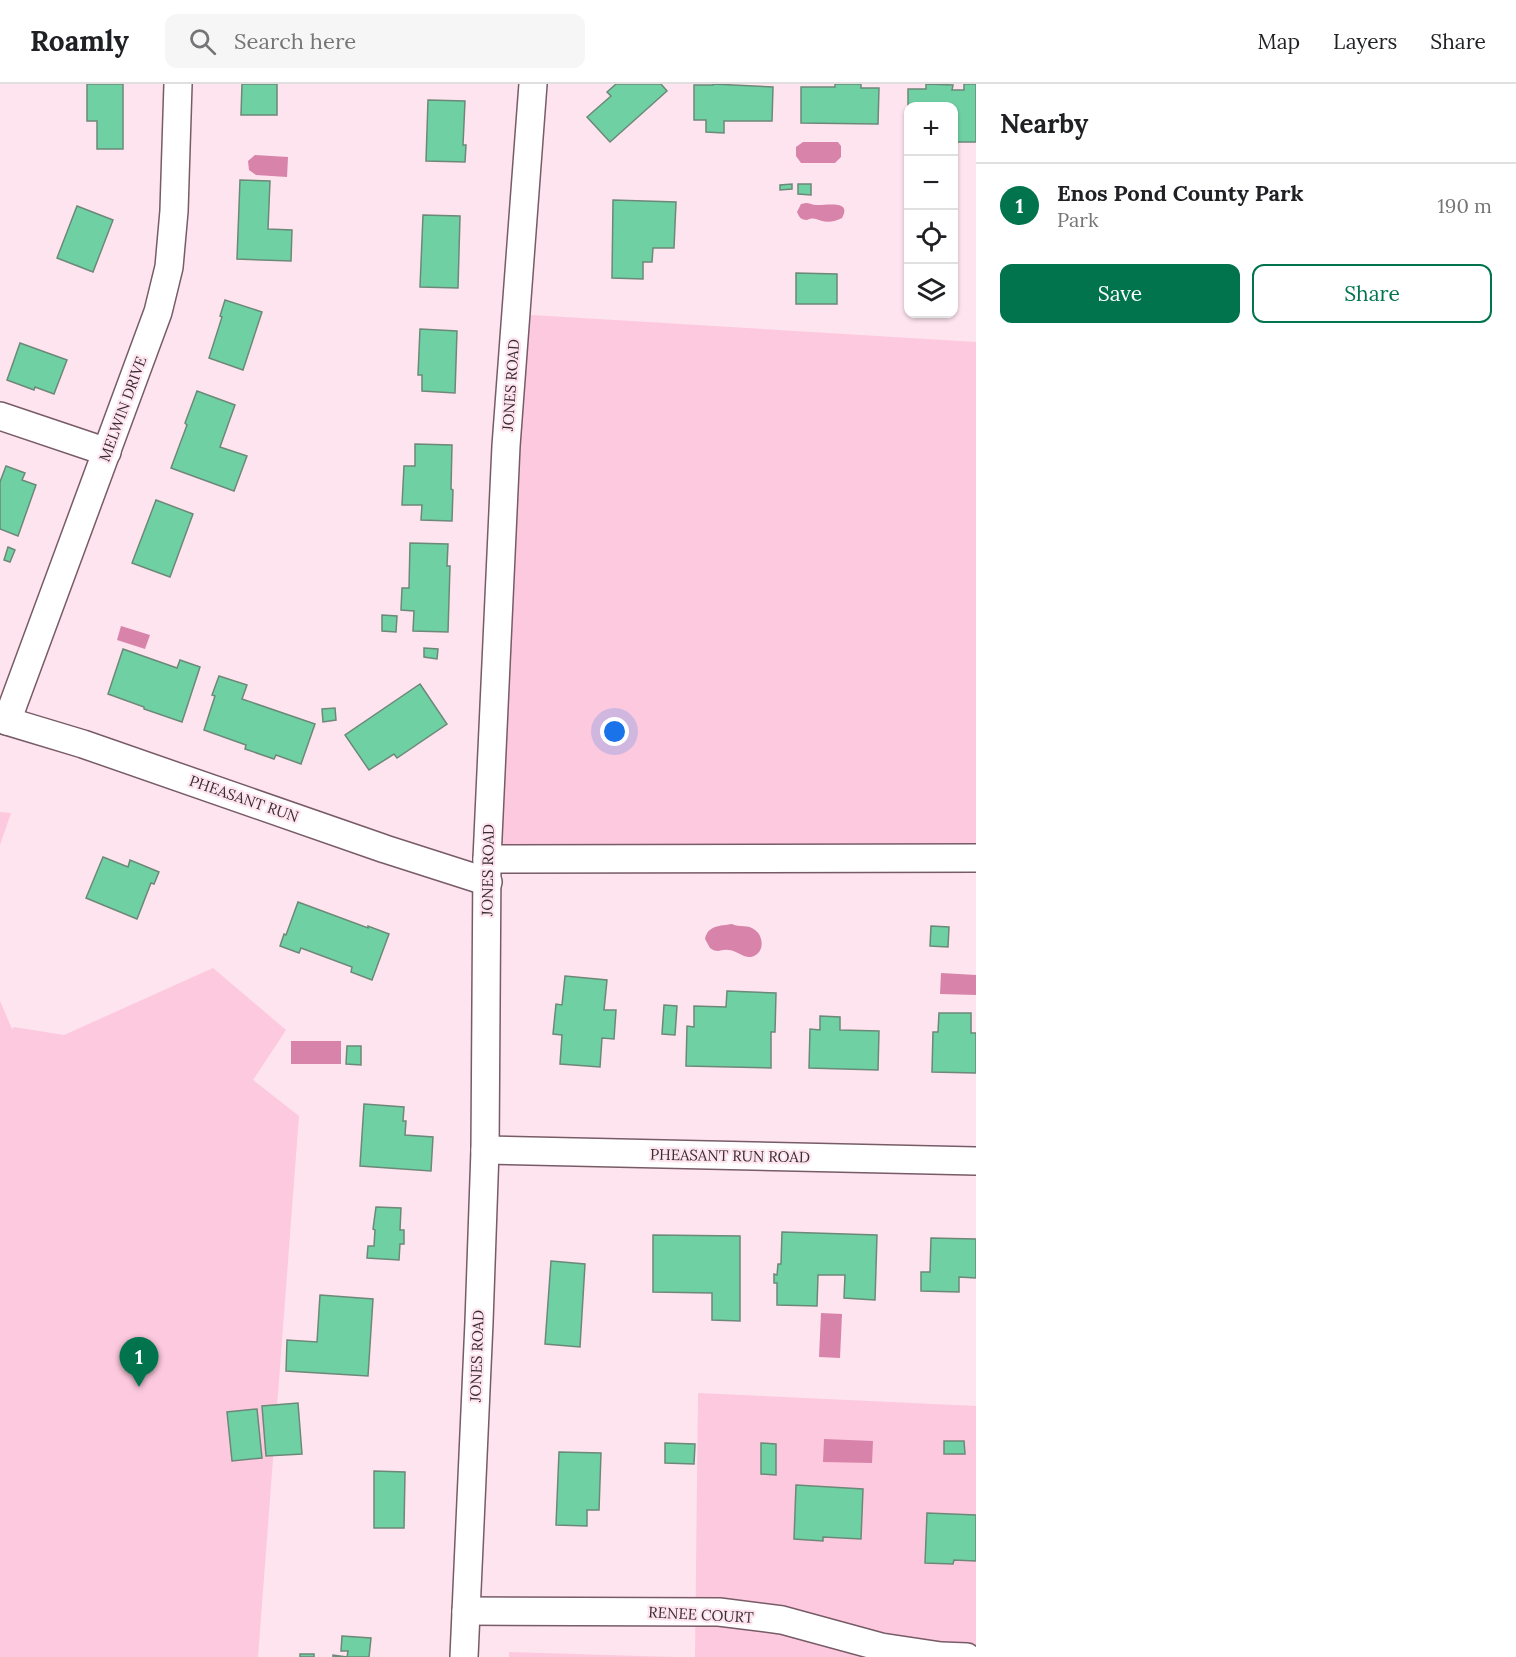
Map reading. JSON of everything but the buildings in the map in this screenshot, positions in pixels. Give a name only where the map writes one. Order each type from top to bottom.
[{"type":"street","name":"MELWIN DRIVE","points":[[3,720],[107,452],[158,312],[169,267],[174,211],[178,84]]},
{"type":"street","name":"JONES ROAD","points":[[464,1657],[485,1150],[487,870],[506,446],[533,84]]},
{"type":"street","points":[[0,416],[107,452]]},
{"type":"street","name":"PHEASANT RUN","points":[[3,720],[83,744],[385,849],[487,870],[976,858]]},
{"type":"street","name":"PHEASANT RUN ROAD","points":[[485,1150],[976,1161]]},
{"type":"street","name":"RENEE COURT","points":[[466,1611],[719,1612],[782,1620],[881,1647],[941,1656],[967,1657]]},
{"type":"shaded area","points":[[803,142],[838,142],[841,146],[841,157],[835,163],[801,163],[796,156],[796,147]]},
{"type":"shaded area","points":[[255,155],[288,157],[287,177],[256,175],[249,170],[248,161]]},
{"type":"shaded area","points":[[801,204],[841,206],[844,212],[842,218],[832,221],[825,222],[813,218],[807,220],[799,217],[797,212]]},
{"type":"shaded area","points":[[515,314],[976,342],[976,872],[486,871]]},
{"type":"shaded area","points":[[121,626],[150,635],[145,649],[117,640]]},
{"type":"shaded area","points":[[0,812],[11,813],[0,845]]},
{"type":"shaded area","points":[[732,924],[750,927],[758,933],[762,945],[756,955],[748,957],[731,950],[718,951],[710,948],[705,939],[709,931],[715,927]]},
{"type":"shaded area","points":[[213,968],[286,1030],[253,1080],[299,1116],[258,1657],[0,1657],[0,1001],[12,1029],[14,1027],[64,1035]]},
{"type":"shaded area","points":[[941,973],[976,975],[976,995],[940,994]]},
{"type":"shaded area","points":[[291,1041],[341,1041],[341,1064],[291,1064]]},
{"type":"shaded area","points":[[821,1313],[842,1314],[840,1358],[819,1357]]},
{"type":"shaded area","points":[[698,1393],[976,1406],[976,1657],[695,1657]]},
{"type":"shaded area","points":[[824,1439],[873,1441],[872,1463],[823,1462]]},
{"type":"shaded area","points":[[509,1652],[674,1657],[509,1657]]},
{"type":"place","name":"Enos Pond County Park","points":[[139,1387]]}]
